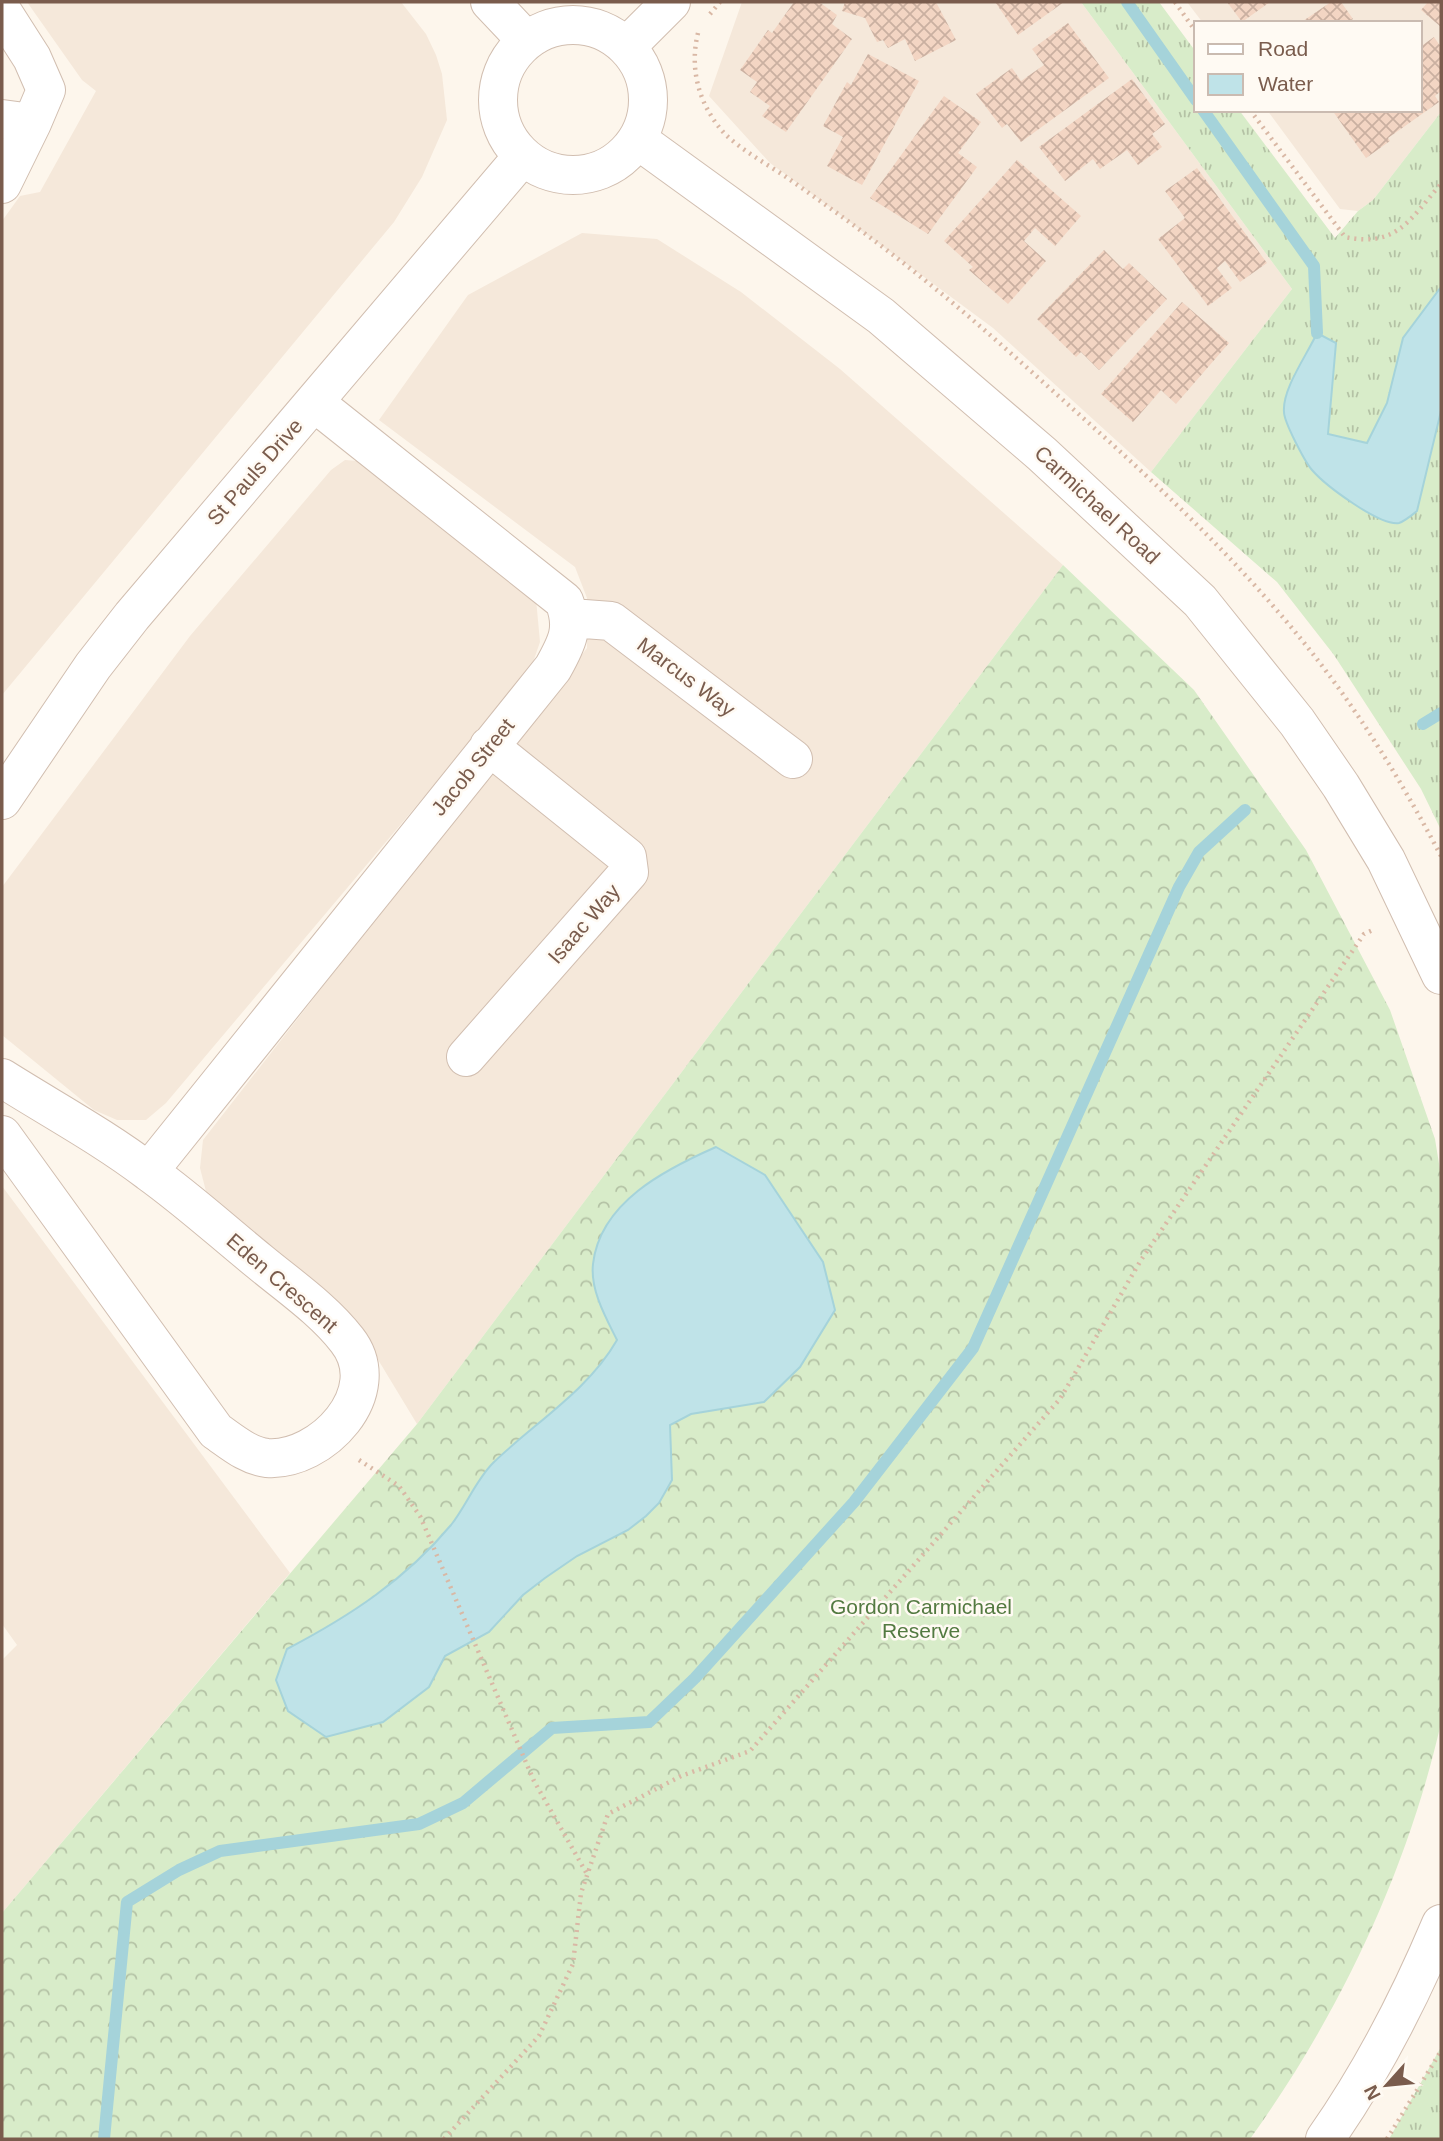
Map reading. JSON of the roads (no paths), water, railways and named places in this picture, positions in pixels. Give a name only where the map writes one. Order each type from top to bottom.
[{"type":"street","points":[[489,2],[526,40]]},
{"type":"street","points":[[627,46],[671,2]]},
{"type":"street","points":[[2,11],[32,58],[46,90],[17,121],[2,184]]},
{"type":"street","points":[[565,24],[585,25],[605,31],[627,46],[639,63],[648,89],[648,116],[638,141],[614,163],[584,175],[551,172],[523,156],[506,133],[498,107],[504,70],[513,53],[526,40],[565,24]]},
{"type":"street","name":"Carmichael Road","points":[[638,141],[881,316],[1042,454],[1200,601],[1266,681],[1341,786],[1392,870],[1441,975]]},
{"type":"street","name":"St Pauls Drive","points":[[2,800],[93,666],[132,615],[523,156]]},
{"type":"street","points":[[315,403],[564,601],[571,618]]},
{"type":"street","name":"Jacob Street","points":[[149,1171],[554,668],[566,645],[571,618]]},
{"type":"street","name":"Marcus Way","points":[[571,618],[611,621],[793,759]]},
{"type":"street","name":"Isaac Way","points":[[466,1057],[629,872],[627,857],[489,746]]},
{"type":"street","name":"Eden Crescent","points":[[2,1078],[149,1171],[298,1294],[348,1341],[357,1363],[358,1387],[347,1415],[326,1439],[306,1452],[265,1458],[247,1452],[216,1432],[2,1135]]},
{"type":"street","points":[[1325,2139],[1351,2101],[1415,1986],[1441,1924]]},
{"type":"water","points":[[1441,287],[1441,411],[1417,511],[1399,523],[1390,522],[1366,512],[1312,470],[1287,424],[1284,403],[1291,383],[1317,333],[1336,343],[1328,434],[1367,443],[1387,403],[1403,338]]},
{"type":"water","points":[[716,1147],[765,1175],[823,1262],[835,1310],[800,1367],[764,1402],[691,1414],[670,1425],[672,1480],[659,1503],[628,1530],[577,1556],[545,1578],[523,1595],[489,1632],[445,1656],[429,1687],[383,1722],[326,1737],[288,1711],[276,1680],[287,1649],[354,1610],[415,1563],[451,1525],[493,1463],[576,1391],[617,1340],[600,1304],[593,1274],[598,1242],[608,1223],[638,1190],[657,1177]]},
{"type":"waterway","points":[[1127,2],[1194,97]]},
{"type":"waterway","points":[[1204,112],[1314,266],[1317,333]]},
{"type":"waterway","points":[[1423,724],[1441,713]]},
{"type":"waterway","points":[[104,2139],[127,1902],[179,1870],[220,1851],[419,1824],[463,1803],[552,1728],[649,1722],[695,1678],[854,1502],[973,1348],[1179,887],[1199,852],[1245,810]]},
{"type":"park label","name":"Gordon Carmichael Reserve","points":[[921,1619]]}]
